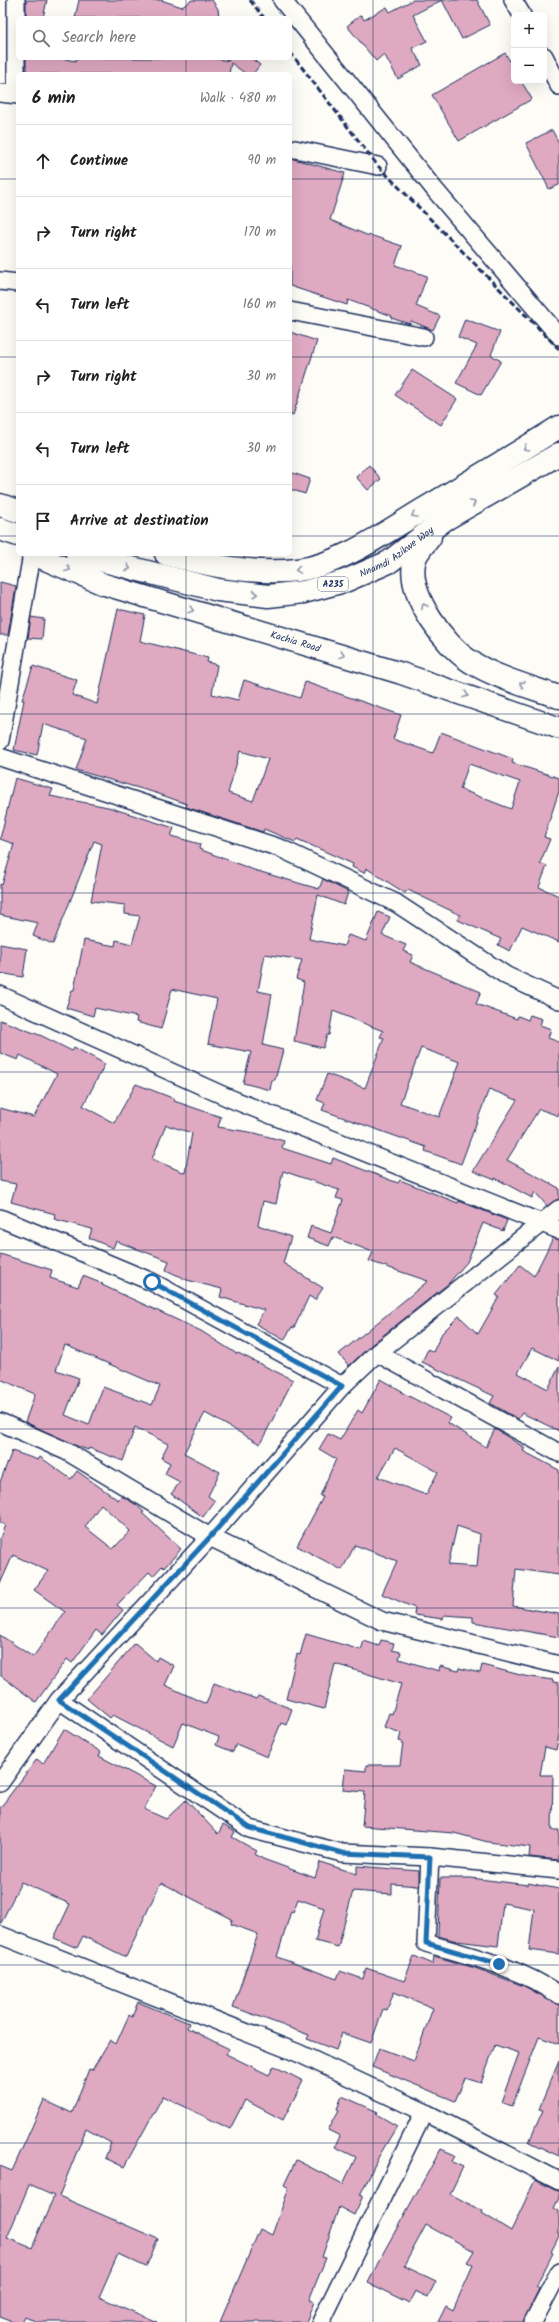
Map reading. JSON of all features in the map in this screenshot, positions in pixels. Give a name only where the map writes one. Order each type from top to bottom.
[{"type":"highway","name":"A235","points":[[175,556],[235,569],[266,572],[298,570],[338,559],[386,532],[559,428]]},
{"type":"highway","name":"Nnamdi Azikwe Way","points":[[85,556],[218,590],[268,596],[304,592],[351,578],[389,562],[444,520],[559,454]]},
{"type":"highway","points":[[0,505],[16,510]]},
{"type":"highway","points":[[444,520],[417,553],[414,563],[414,578],[419,598],[430,619],[451,645],[471,662],[505,678],[559,697]]},
{"type":"main road","name":"Kachia Road","points":[[37,556],[103,584],[400,673],[559,728]]},
{"type":"street","points":[[11,94],[16,0]]},
{"type":"street","points":[[282,0],[435,190],[558,332]]},
{"type":"street","points":[[513,0],[520,12]]},
{"type":"street","points":[[547,62],[559,86]]},
{"type":"street","points":[[292,148],[378,166]]},
{"type":"street","points":[[0,281],[16,283]]},
{"type":"street","points":[[292,311],[424,337]]},
{"type":"street","points":[[0,741],[32,556]]},
{"type":"street","points":[[0,757],[280,848],[396,903],[506,976],[559,1000]]},
{"type":"street","points":[[0,995],[229,1098],[559,1230]]},
{"type":"street","points":[[0,1783],[59,1700],[210,1537],[342,1386],[377,1352],[559,1209]]},
{"type":"street","points":[[0,1218],[152,1282],[342,1386]]},
{"type":"street","points":[[377,1352],[559,1453]]},
{"type":"street","points":[[0,1422],[66,1451],[210,1537],[382,1621],[559,1665]]},
{"type":"street","points":[[59,1700],[250,1828],[342,1853],[430,1857],[559,1870]]},
{"type":"street","points":[[430,1857],[426,1943],[499,1964],[537,1980],[559,1995]]},
{"type":"street","points":[[0,1935],[298,2053],[424,2112],[559,2180]]},
{"type":"street","points":[[321,2322],[424,2112]]},
{"type":"street","points":[[533,2322],[559,2272]]},
{"type":"building","points":[[26,0],[47,0],[43,16],[26,16]]},
{"type":"building","points":[[79,0],[161,0],[182,7],[192,0],[212,0],[218,9],[219,16],[75,16]]},
{"type":"building","points":[[413,0],[442,0],[413,15],[427,41],[412,48],[422,65],[398,79],[384,54],[376,61],[347,26],[361,15],[364,20],[387,7],[390,12]]},
{"type":"building","points":[[442,0],[477,0],[490,25],[462,39]]},
{"type":"building","points":[[505,53],[511,63],[511,84],[523,84],[532,99],[459,141],[432,95]]},
{"type":"building","points":[[26,60],[254,60],[260,65],[255,72],[243,72],[231,63],[229,72],[26,72]]},
{"type":"building","points":[[552,130],[559,143],[559,185],[549,189],[526,143]]},
{"type":"building","points":[[292,159],[345,173],[330,220],[369,236],[370,235],[402,246],[395,265],[427,276],[416,306],[440,316],[433,330],[411,321],[410,324],[391,318],[392,316],[348,300],[347,305],[292,287]]},
{"type":"building","points":[[465,319],[500,332],[491,355],[501,361],[481,395],[456,383],[477,345],[458,337]]},
{"type":"building","points":[[292,333],[317,341],[292,415]]},
{"type":"building","points":[[412,370],[457,399],[441,425],[395,395]]},
{"type":"building","points":[[369,465],[381,479],[368,490],[356,477]]},
{"type":"building","points":[[292,473],[310,479],[305,494],[292,490]]},
{"type":"building","points":[[0,582],[16,586],[8,635],[0,635]]},
{"type":"building","points":[[118,609],[145,615],[140,641],[208,658],[207,662],[217,665],[212,694],[238,700],[244,680],[300,698],[305,682],[401,715],[393,739],[433,753],[441,732],[513,759],[512,763],[559,778],[559,791],[544,837],[550,839],[540,863],[547,866],[539,887],[559,896],[559,942],[522,926],[510,951],[498,945],[501,939],[458,920],[460,915],[408,890],[405,893],[366,868],[364,873],[352,867],[353,864],[297,839],[295,842],[264,829],[263,832],[186,807],[187,804],[156,793],[76,770],[87,738],[43,724],[37,755],[14,750],[24,700],[22,700],[33,666],[77,680],[72,695],[97,704]],"holes":[[[240,751],[268,759],[253,801],[228,793]],[[469,764],[520,782],[511,809],[460,789]]]},
{"type":"building","points":[[31,617],[44,619],[42,639],[28,638]]},
{"type":"building","points":[[15,778],[53,789],[50,796],[108,807],[174,828],[171,836],[200,844],[199,849],[254,870],[319,889],[323,879],[348,892],[344,905],[318,895],[309,939],[344,946],[348,935],[366,941],[378,912],[390,917],[382,935],[406,945],[403,951],[413,955],[410,962],[481,992],[476,1004],[517,1019],[518,1016],[528,1020],[530,1015],[542,1019],[540,1025],[551,1029],[548,1038],[559,1042],[559,1116],[539,1109],[507,1160],[559,1188],[559,1199],[547,1206],[535,1192],[532,1198],[495,1178],[495,1180],[473,1171],[517,1100],[489,1089],[461,1164],[425,1151],[426,1147],[322,1110],[325,1103],[317,1100],[327,1074],[365,1088],[384,1038],[380,1037],[383,1031],[333,1011],[329,1035],[327,1035],[323,1048],[294,1041],[304,982],[296,979],[302,960],[265,954],[258,991],[272,994],[263,1045],[283,1050],[275,1080],[272,1080],[270,1090],[243,1083],[251,1052],[208,1044],[217,999],[172,989],[161,1029],[136,1022],[137,1017],[95,1008],[93,1016],[66,1008],[72,990],[74,990],[84,940],[115,946],[116,940],[132,944],[140,916],[125,914],[125,905],[91,901],[102,844],[94,841],[53,944],[33,936],[38,923],[0,915],[0,884],[2,885],[14,844],[0,839]],"holes":[[[421,1048],[460,1062],[439,1117],[400,1103]]]},
{"type":"building","points":[[0,944],[27,949],[23,977],[0,973]]},
{"type":"building","points":[[0,1020],[42,1036],[72,1051],[74,1047],[105,1064],[83,1106],[114,1123],[136,1084],[175,1099],[174,1101],[221,1117],[218,1127],[255,1133],[284,1141],[282,1148],[331,1164],[333,1158],[398,1183],[400,1180],[458,1203],[459,1201],[507,1220],[503,1231],[483,1223],[467,1262],[448,1284],[371,1345],[349,1366],[339,1354],[428,1281],[369,1261],[373,1252],[333,1237],[329,1246],[307,1238],[311,1226],[331,1233],[343,1200],[336,1198],[339,1190],[283,1171],[276,1204],[263,1201],[258,1225],[291,1237],[283,1263],[323,1288],[315,1300],[309,1296],[294,1328],[292,1327],[284,1340],[256,1324],[264,1310],[220,1297],[222,1289],[187,1280],[166,1270],[169,1261],[116,1241],[113,1248],[89,1238],[92,1229],[54,1219],[55,1214],[11,1202],[16,1184],[0,1181],[0,1108],[34,1117],[57,1074],[20,1055],[18,1060],[0,1053]],"holes":[[[166,1125],[192,1133],[185,1173],[152,1159]]]},
{"type":"building","points":[[553,1238],[559,1240],[559,1361],[532,1348],[518,1373],[548,1389],[559,1367],[559,1431],[522,1413],[518,1419],[490,1403],[494,1396],[422,1362],[428,1349],[433,1352],[442,1333],[459,1316],[478,1334],[499,1297],[496,1295],[520,1265],[534,1276]]},
{"type":"building","points":[[0,1254],[52,1270],[50,1278],[78,1287],[83,1276],[103,1284],[102,1285],[201,1331],[237,1354],[238,1353],[293,1380],[260,1444],[205,1413],[184,1453],[220,1472],[208,1496],[215,1501],[203,1517],[171,1494],[180,1482],[165,1474],[170,1463],[161,1458],[168,1444],[135,1427],[123,1461],[89,1448],[88,1450],[77,1446],[25,1422],[35,1394],[0,1379]],"holes":[[[65,1345],[160,1386],[152,1405],[103,1387],[89,1425],[65,1415],[79,1378],[56,1370]]]},
{"type":"building","points":[[381,1379],[402,1391],[401,1392],[451,1418],[448,1423],[486,1447],[495,1429],[525,1448],[523,1451],[559,1470],[559,1575],[516,1569],[513,1606],[559,1614],[559,1637],[473,1622],[473,1617],[444,1615],[443,1619],[414,1615],[415,1608],[382,1594],[397,1561],[355,1545],[342,1570],[297,1546],[323,1497],[320,1496],[336,1459],[319,1449],[328,1434],[340,1440],[358,1410],[362,1413]],"holes":[[[395,1448],[438,1472],[426,1495],[378,1477]],[[457,1526],[480,1534],[477,1567],[448,1565]]]},
{"type":"building","points":[[12,1451],[38,1460],[40,1457],[71,1479],[77,1471],[118,1500],[122,1496],[135,1504],[144,1512],[142,1513],[181,1549],[164,1568],[162,1566],[153,1576],[149,1572],[117,1605],[123,1610],[102,1635],[96,1630],[72,1663],[67,1659],[36,1702],[0,1675],[0,1635],[33,1657],[65,1612],[34,1590],[48,1571],[13,1555],[0,1584],[0,1538],[5,1525],[0,1523],[0,1482]],"holes":[[[101,1504],[130,1531],[113,1549],[85,1527]]]},
{"type":"building","points":[[306,1634],[361,1650],[364,1641],[379,1646],[381,1640],[394,1643],[392,1650],[401,1652],[399,1659],[439,1671],[440,1666],[458,1671],[459,1668],[480,1673],[482,1665],[524,1676],[553,1680],[553,1682],[559,1683],[559,1735],[556,1750],[545,1747],[540,1775],[553,1775],[552,1830],[559,1830],[559,1860],[529,1857],[530,1847],[488,1842],[454,1833],[362,1826],[365,1792],[343,1790],[345,1769],[366,1771],[366,1765],[400,1765],[403,1742],[399,1741],[401,1733],[384,1727],[389,1713],[392,1714],[401,1684],[335,1664],[324,1709],[286,1699],[297,1654],[300,1655]]},
{"type":"building","points":[[135,1643],[156,1661],[158,1657],[174,1666],[165,1685],[206,1704],[214,1683],[256,1699],[258,1696],[292,1709],[286,1725],[281,1723],[267,1757],[236,1744],[233,1752],[216,1745],[219,1737],[183,1723],[173,1746],[113,1715],[110,1718],[87,1699]]},
{"type":"building","points":[[64,1729],[101,1752],[99,1756],[156,1786],[144,1809],[166,1819],[186,1800],[218,1834],[223,1825],[235,1832],[232,1837],[257,1851],[255,1854],[263,1859],[315,1878],[320,1862],[357,1874],[357,1866],[419,1871],[419,1886],[392,1884],[392,1894],[353,1891],[338,1947],[315,1941],[324,1908],[298,1899],[293,1912],[291,1911],[277,1957],[337,1979],[340,1971],[363,1979],[366,1968],[404,1981],[414,1956],[433,1964],[434,1956],[475,1968],[524,1986],[559,2005],[559,2044],[539,2037],[512,2106],[501,2102],[519,2053],[495,2045],[481,2083],[465,2078],[455,2101],[372,2067],[379,2048],[414,2061],[433,2008],[394,1992],[387,2010],[383,2009],[371,2043],[342,2033],[336,2050],[307,2039],[309,2035],[233,2007],[258,1934],[231,1924],[232,1919],[162,1883],[159,1886],[126,1957],[83,1936],[77,1948],[54,1938],[70,1904],[21,1882],[0,1925],[0,1808],[37,1759],[43,1764]]},
{"type":"building","points":[[440,1878],[471,1878],[528,1885],[528,1883],[559,1889],[559,1954],[529,1950],[534,1909],[503,1903],[498,1946],[457,1941],[438,1936]]},
{"type":"building","points":[[138,2002],[189,2023],[187,2028],[229,2049],[226,2054],[269,2075],[274,2066],[303,2081],[283,2120],[245,2100],[230,2129],[163,2096],[124,2167],[105,2158],[111,2143],[86,2129],[59,2196],[158,2239],[146,2267],[118,2254],[99,2297],[157,2322],[37,2322],[24,2316],[21,2322],[13,2322],[0,2317],[0,2166],[12,2171],[44,2100],[72,2113],[89,2069],[92,2070],[110,2040],[116,2044],[129,2015],[132,2017]],"holes":[[[29,2185],[54,2196],[32,2248],[7,2238]]]},
{"type":"building","points":[[559,2061],[559,2156],[529,2142],[543,2110],[539,2109]]},
{"type":"building","points":[[342,2096],[378,2112],[376,2114],[397,2126],[379,2156],[360,2195],[363,2196],[354,2215],[339,2207],[322,2257],[326,2258],[309,2300],[314,2302],[306,2322],[220,2322],[260,2229],[272,2235],[289,2188],[284,2185],[296,2160],[343,2184],[356,2157],[335,2147],[340,2136],[328,2130],[339,2110],[337,2109]]},
{"type":"building","points":[[441,2149],[455,2155],[452,2162],[463,2167],[450,2194],[483,2211],[482,2213],[511,2231],[535,2180],[559,2192],[559,2198],[554,2208],[559,2211],[559,2236],[551,2252],[553,2253],[536,2287],[539,2289],[523,2322],[438,2322],[446,2306],[453,2310],[473,2265],[467,2262],[474,2251],[426,2225],[404,2266],[436,2281],[428,2297],[415,2291],[409,2303],[368,2283]]},
{"type":"railway","points":[[250,0],[262,16]]},
{"type":"railway","points":[[292,55],[378,166],[559,349]]},
{"type":"route","points":[[152,1282],[342,1386],[210,1537],[59,1700],[250,1828],[342,1853],[430,1857],[426,1943],[499,1964]]}]
